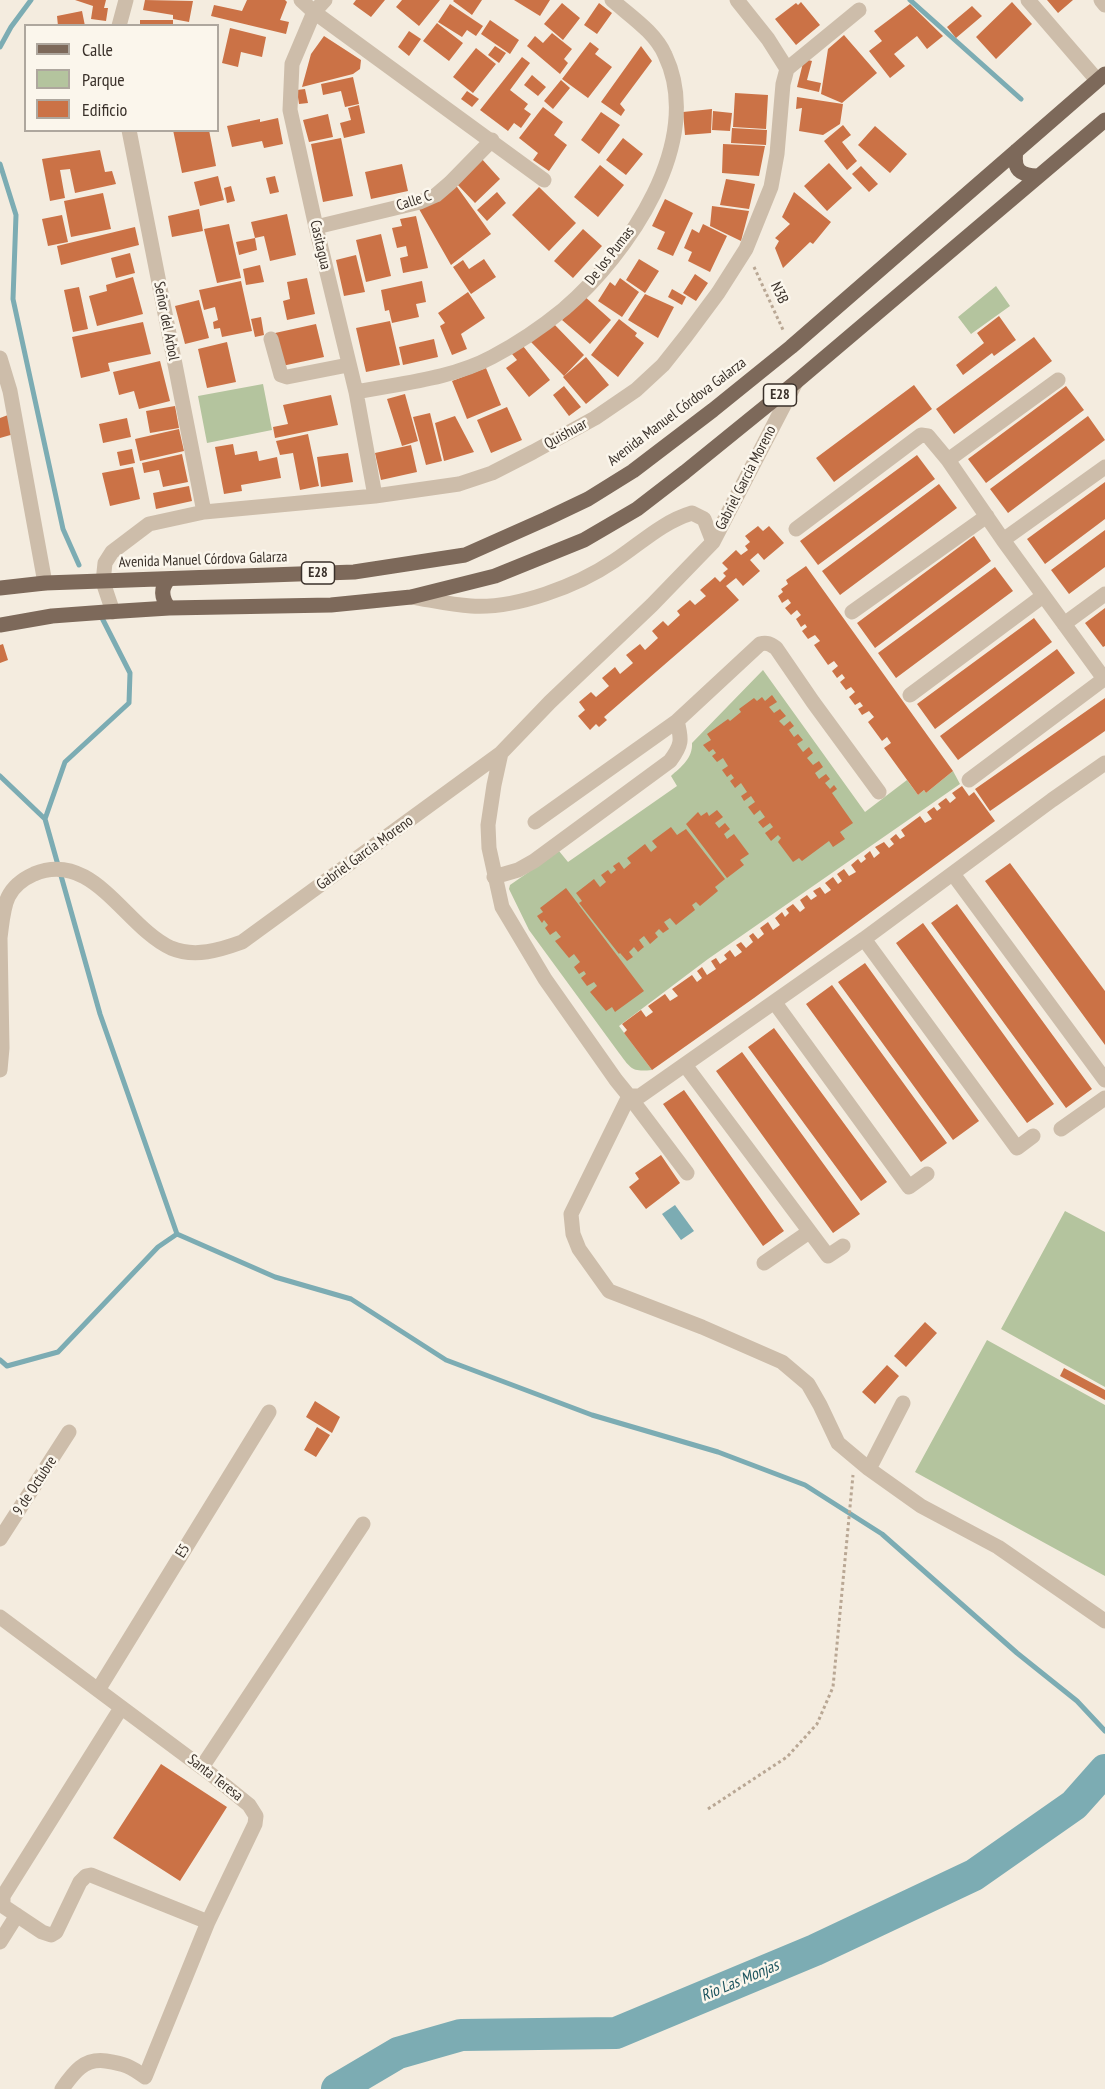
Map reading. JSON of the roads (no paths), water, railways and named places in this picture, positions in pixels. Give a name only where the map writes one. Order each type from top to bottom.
[{"type":"main road","name":"Avenida Manuel Córdova Galarza","points":[[0,588],[45,583],[354,572],[465,555],[588,499],[633,471],[791,347],[1101,77]]},
{"type":"main road","name":"E28","points":[[0,625],[52,616],[169,608],[332,605],[411,597],[495,576],[584,540],[637,509],[796,382],[1105,120]]},
{"type":"main road","points":[[1016,151],[1014,160],[1017,170],[1023,175],[1037,176]]},
{"type":"main road","points":[[169,579],[162,593],[169,608]]},
{"type":"street","points":[[120,24],[126,0]]},
{"type":"street","points":[[301,0],[314,12],[544,180]]},
{"type":"street","name":"Casitagua","points":[[325,0],[314,12],[292,64],[290,110],[356,392],[375,496]]},
{"type":"street","name":"De los Pumas","points":[[356,392],[441,376],[490,358],[528,336],[564,309],[597,276],[622,245],[655,191],[670,158],[676,115],[676,85],[665,54],[649,32],[612,0]]},
{"type":"street","points":[[736,0],[768,39],[787,69],[789,65],[859,10]]},
{"type":"street","points":[[1029,0],[1101,77]]},
{"type":"street","points":[[1101,0],[1105,5]]},
{"type":"street","name":"Quishuar","points":[[103,582],[105,563],[112,552],[149,524],[204,512],[375,496],[459,484],[492,473],[595,418],[636,390],[663,365],[718,294],[746,249],[771,187],[777,153],[783,84],[787,69]]},
{"type":"street","name":"Señor del Arbol","points":[[129,132],[204,512]]},
{"type":"street","name":"Calle C","points":[[316,227],[420,202],[436,195],[492,140]]},
{"type":"street","points":[[271,339],[281,375],[287,377],[348,365]]},
{"type":"street","points":[[0,358],[10,391],[45,583]]},
{"type":"street","points":[[948,460],[1058,380]]},
{"type":"street","name":"Gabriel García Moreno","points":[[0,1070],[2,1048],[0,938],[4,904],[21,881],[40,872],[69,870],[86,876],[147,933],[174,950],[204,953],[242,942],[501,753],[550,702],[652,605],[713,542],[796,382]]},
{"type":"street","points":[[796,529],[921,435],[928,436],[948,460],[1105,680],[969,780]]},
{"type":"street","points":[[1003,540],[1105,467]]},
{"type":"street","name":"Gabriel García Moreno","points":[[411,597],[472,606],[507,603],[543,595],[594,575],[661,527],[678,517],[692,513],[704,519],[713,542]]},
{"type":"street","points":[[852,612],[987,516]]},
{"type":"street","points":[[103,582],[113,612]]},
{"type":"street","points":[[1064,624],[1105,594]]},
{"type":"street","points":[[910,694],[1043,596]]},
{"type":"street","points":[[535,822],[677,721],[760,644],[769,643],[776,648],[879,792]]},
{"type":"street","points":[[494,877],[518,870],[534,861],[669,761],[679,749],[681,736],[677,721]]},
{"type":"street","points":[[501,753],[494,785],[489,825],[489,848],[502,907],[545,978],[687,1173]]},
{"type":"street","points":[[629,1096],[640,1096],[775,1003],[1105,763]]},
{"type":"street","points":[[953,874],[1105,1080]]},
{"type":"street","points":[[864,939],[1017,1148],[1033,1136]]},
{"type":"street","points":[[775,1003],[909,1186],[927,1174]]},
{"type":"street","points":[[685,1065],[828,1256],[843,1246]]},
{"type":"street","points":[[629,1096],[571,1214],[573,1234],[579,1249],[609,1291],[721,1335],[782,1362],[808,1384],[838,1443],[855,1458],[921,1506],[998,1547],[1105,1621]]},
{"type":"street","points":[[1061,1129],[1105,1098]]},
{"type":"street","points":[[764,1263],[810,1232]]},
{"type":"street","points":[[869,1468],[903,1403]]},
{"type":"street","name":"E5","points":[[98,1690],[269,1412]]},
{"type":"street","name":"9 de Octubre","points":[[0,1539],[69,1432]]},
{"type":"street","points":[[202,1767],[363,1524]]},
{"type":"street","name":"Santa Teresa","points":[[0,1617],[202,1767],[249,1805],[256,1816],[255,1824],[208,1922],[145,2077],[127,2065],[100,2060],[91,2061],[74,2072],[62,2089]]},
{"type":"street","points":[[121,1707],[4,1889],[3,1906],[42,1932],[51,1935],[56,1932],[80,1882],[86,1876],[91,1875],[208,1922]]},
{"type":"street","points":[[0,1942],[17,1915]]},
{"type":"water","points":[[675,1205],[694,1231],[681,1240],[662,1214]]},
{"type":"waterway","points":[[0,47],[11,27],[31,0]]},
{"type":"waterway","points":[[910,0],[1021,99]]},
{"type":"waterway","points":[[0,164],[16,215],[13,299],[63,529],[79,565]]},
{"type":"waterway","points":[[101,616],[130,673],[129,703],[65,762],[45,819],[100,1014],[177,1234]]},
{"type":"waterway","points":[[0,776],[45,819]]},
{"type":"waterway","points":[[0,1360],[7,1366],[58,1352],[158,1247],[177,1234],[275,1277],[351,1299],[446,1360],[592,1415],[718,1452],[805,1485],[882,1534],[1017,1653],[1077,1701],[1105,1731]]},
{"type":"waterway","name":"Rio Las Monjas","points":[[337,2089],[398,2053],[461,2035],[616,2033],[815,1950],[974,1875],[1074,1805],[1105,1770]]}]
